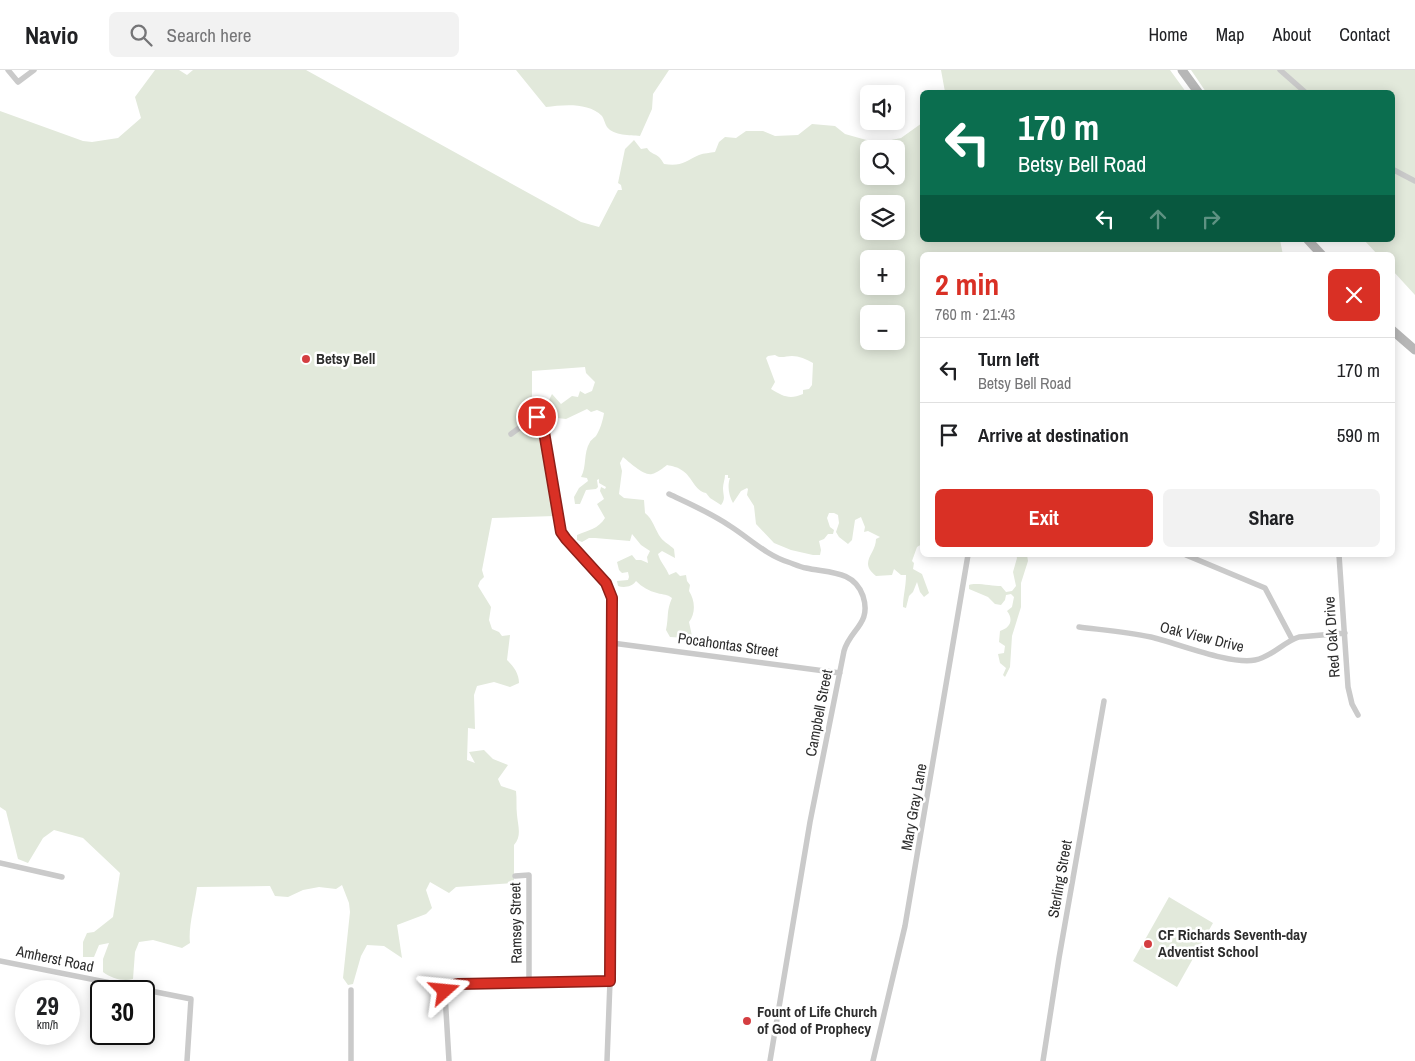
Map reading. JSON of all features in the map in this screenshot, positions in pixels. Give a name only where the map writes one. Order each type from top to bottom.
[{"type":"street","points":[[8,70],[18,82],[34,70]]},
{"type":"street","points":[[1182,70],[1197,90]]},
{"type":"street","points":[[1280,70],[1302,90]]},
{"type":"street","points":[[1395,171],[1415,181]]},
{"type":"street","points":[[1310,242],[1319,252]]},
{"type":"street","points":[[1395,333],[1415,350]]},
{"type":"street","points":[[511,434],[534,418],[539,417],[542,420],[561,532],[606,583],[612,598],[608,1061]]},
{"type":"street","name":"Campbell Street","points":[[669,494],[730,526],[754,544],[779,558],[806,568],[847,576],[856,583],[863,596],[865,613],[860,627],[845,646],[810,822],[770,1061]]},
{"type":"street","name":"Mary Gray Lane","points":[[873,1061],[906,926],[965,585],[968,557]]},
{"type":"street","points":[[1191,557],[1265,588],[1292,639]]},
{"type":"street","name":"Red Oak Drive","points":[[1339,557],[1348,687],[1352,704],[1358,715]]},
{"type":"street","name":"Oak View Drive","points":[[1079,627],[1150,637],[1227,658],[1247,661],[1264,657],[1292,639],[1306,635],[1345,633]]},
{"type":"street","name":"Pocahontas Street","points":[[612,642],[840,673]]},
{"type":"street","name":"Sterling Street","points":[[1043,1061],[1104,701]]},
{"type":"street","points":[[0,863],[62,877]]},
{"type":"street","name":"Ramsey Street","points":[[515,876],[529,875],[529,982]]},
{"type":"street","name":"Amherst Road","points":[[0,961],[191,999],[187,1061]]},
{"type":"street","points":[[449,1061],[445,994],[448,986],[459,984],[610,981]]},
{"type":"street","points":[[351,990],[351,1061]]},
{"type":"shaded area","points":[[155,70],[179,70],[187,75],[193,70],[306,70],[581,222],[599,227],[618,190],[622,190],[621,185],[618,183],[625,149],[634,140],[641,149],[647,148],[660,158],[664,164],[675,165],[701,154],[715,152],[719,142],[725,137],[736,138],[746,131],[763,131],[775,136],[798,135],[812,124],[835,126],[845,134],[866,140],[860,140],[860,185],[905,185],[905,140],[891,140],[901,138],[920,124],[920,242],[1280,242],[1282,252],[920,252],[920,545],[917,547],[912,561],[914,563],[913,569],[922,574],[929,593],[924,597],[920,592],[917,582],[909,596],[906,608],[903,607],[906,575],[901,575],[894,569],[892,575],[876,576],[868,566],[876,539],[880,537],[868,531],[864,532],[865,527],[861,517],[855,520],[852,540],[848,544],[836,532],[839,523],[838,515],[829,513],[827,518],[830,527],[834,530],[833,534],[828,534],[819,541],[820,555],[791,550],[774,543],[756,524],[754,506],[747,495],[747,488],[741,491],[733,503],[730,497],[730,478],[728,478],[728,475],[725,475],[724,499],[721,505],[699,490],[686,474],[675,467],[667,465],[656,473],[649,474],[637,468],[623,457],[620,463],[622,471],[619,494],[624,498],[644,500],[645,513],[650,518],[661,538],[674,549],[675,558],[662,551],[658,554],[660,560],[669,575],[676,572],[680,576],[686,575],[690,585],[689,591],[693,598],[694,606],[693,615],[689,622],[692,636],[686,638],[670,637],[666,630],[668,611],[672,598],[648,590],[636,581],[632,585],[618,586],[617,581],[628,580],[629,577],[628,572],[622,573],[619,570],[617,562],[632,555],[636,560],[648,563],[647,557],[650,551],[641,545],[632,534],[630,541],[595,538],[589,538],[582,542],[577,540],[577,535],[596,527],[605,518],[597,504],[604,499],[600,491],[601,487],[605,489],[606,487],[599,483],[599,479],[597,480],[598,487],[586,490],[580,504],[575,504],[574,497],[579,488],[588,481],[587,478],[581,477],[586,451],[590,441],[599,431],[604,413],[597,410],[591,412],[587,409],[566,419],[557,418],[552,413],[553,407],[549,400],[552,394],[561,404],[572,396],[578,397],[580,391],[585,394],[592,391],[595,382],[586,373],[585,367],[532,371],[532,417],[537,423],[555,516],[492,518],[482,570],[484,577],[478,586],[491,607],[489,620],[492,629],[499,632],[502,636],[510,635],[507,660],[517,673],[519,683],[510,687],[494,682],[477,686],[474,695],[475,729],[468,728],[467,760],[475,763],[469,752],[484,750],[493,759],[508,765],[498,779],[501,786],[516,791],[519,831],[514,845],[514,883],[456,887],[449,893],[430,882],[426,890],[432,908],[426,914],[397,925],[402,958],[384,946],[367,945],[361,956],[353,984],[348,985],[343,978],[350,912],[349,903],[342,885],[336,889],[319,887],[303,890],[288,897],[275,896],[270,886],[197,887],[190,943],[182,948],[153,940],[139,942],[135,952],[133,979],[121,980],[103,972],[103,959],[109,943],[99,945],[94,957],[83,957],[83,942],[87,933],[94,932],[113,917],[120,873],[83,838],[54,830],[43,838],[28,863],[18,859],[6,811],[0,807],[0,111],[83,141],[92,142],[118,138],[141,118],[135,97]],"holes":[[[775,355],[781,357],[795,356],[813,363],[812,385],[809,389],[803,390],[803,394],[794,397],[783,395],[771,389],[775,382],[766,358]]]},
{"type":"shaded area","points":[[516,70],[669,70],[653,94],[652,109],[640,136],[622,134],[610,130],[602,116],[590,108],[583,106],[546,107]]},
{"type":"shaded area","points":[[941,70],[1170,70],[1185,90],[945,90]]},
{"type":"shaded area","points":[[1191,70],[1415,70],[1415,295],[1395,273],[1395,252],[1375,252],[1366,242],[1395,242],[1395,90],[1205,90]]},
{"type":"shaded area","points":[[1027,557],[1028,561],[1021,583],[1021,607],[1012,636],[1010,667],[1005,677],[1003,675],[1006,668],[1000,663],[998,654],[1004,653],[1005,646],[999,642],[1000,631],[1010,623],[1007,611],[1012,607],[1014,597],[1011,594],[1006,595],[1001,605],[995,604],[988,597],[969,589],[969,585],[1001,586],[1006,592],[1012,591],[1016,586],[1013,572],[1017,558]]},
{"type":"shaded area","points":[[1169,897],[1213,923],[1177,987],[1133,961]]},
{"type":"place","name":"Betsy Bell","points":[[306,359]]},
{"type":"place","name":"CF Richards Seventh-day Adventist School","points":[[1148,944]]},
{"type":"place","name":"Fount of Life Church of God of Prophecy","points":[[747,1021]]},
{"type":"route","points":[[445,991],[448,986],[459,984],[610,981],[612,598],[606,583],[561,532],[542,420],[537,417]]}]
